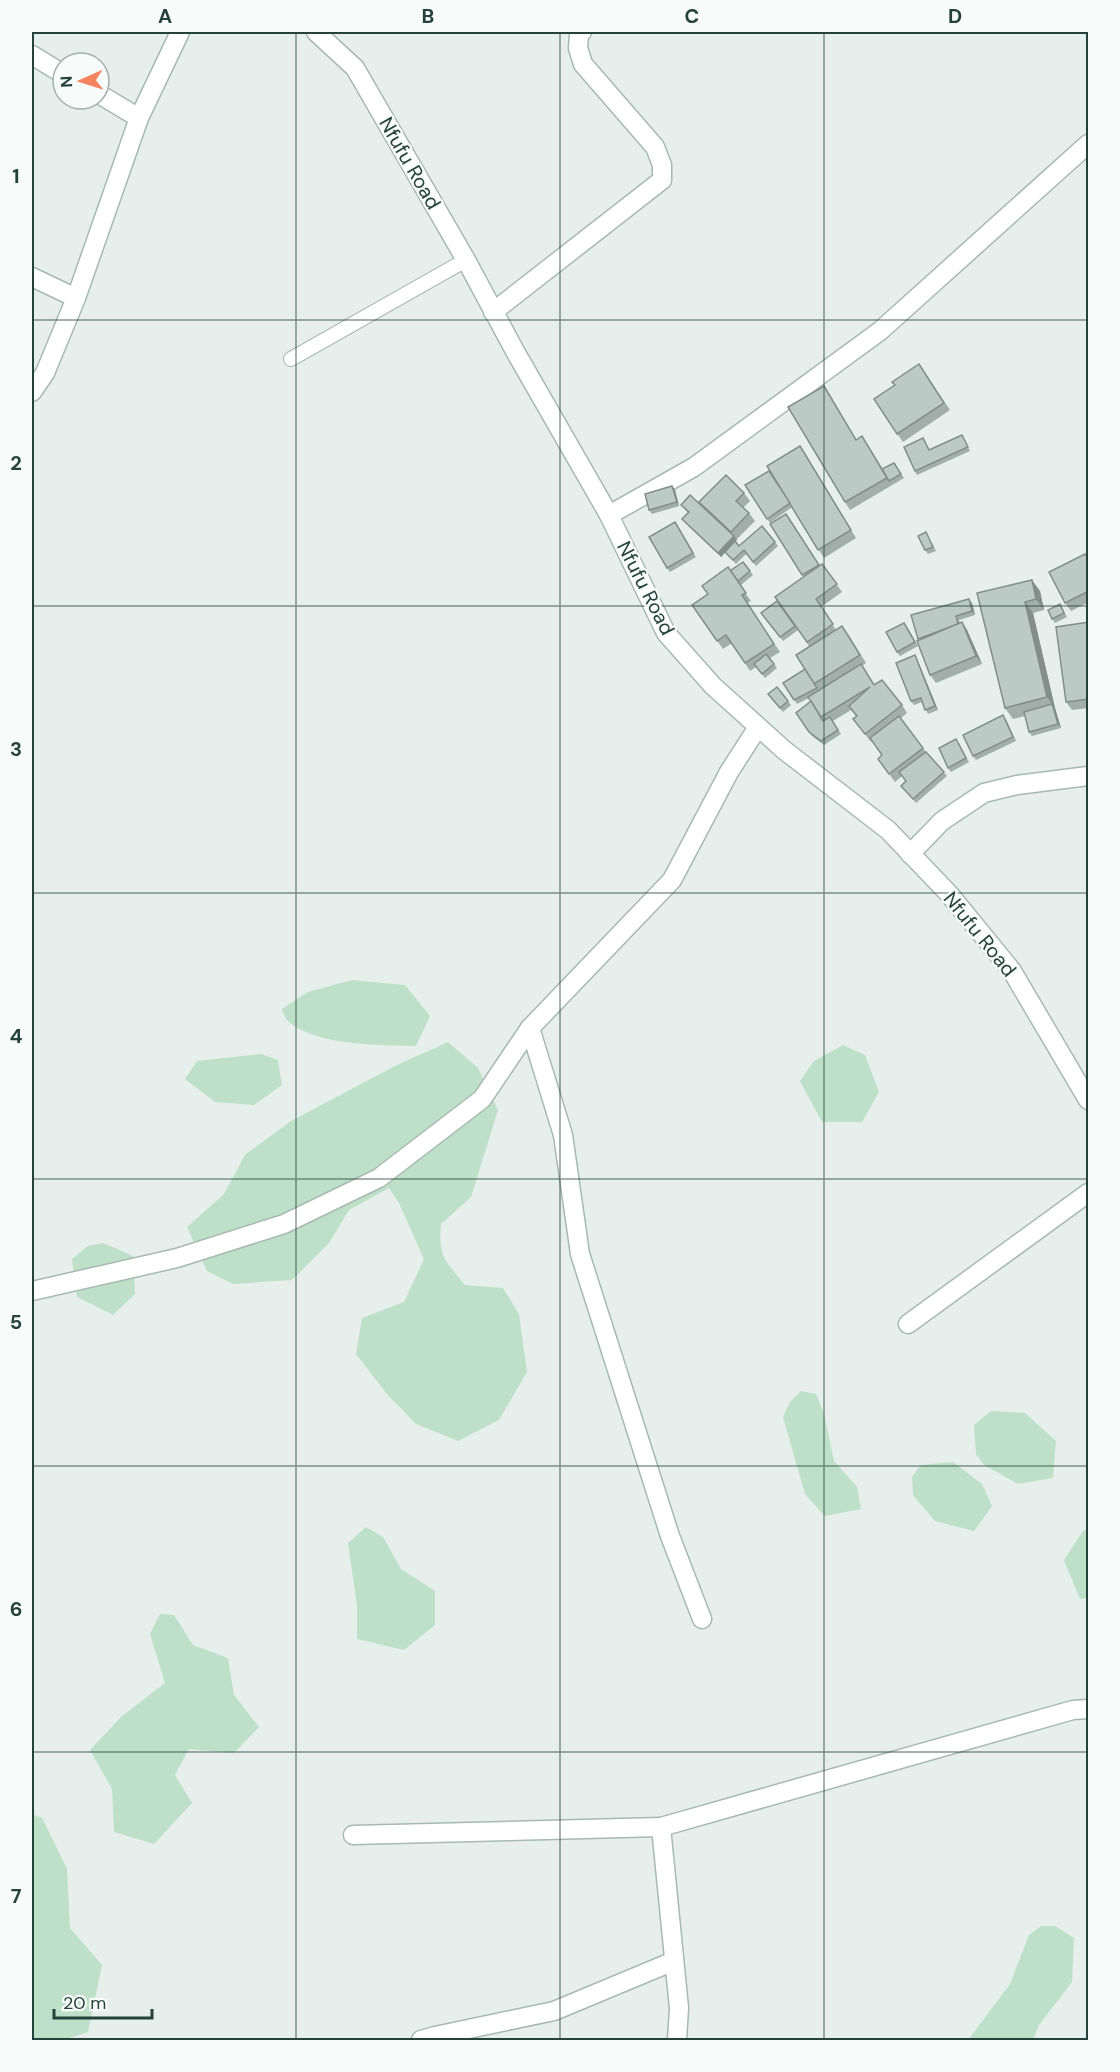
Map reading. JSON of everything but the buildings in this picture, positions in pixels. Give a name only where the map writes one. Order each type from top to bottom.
[{"type":"street","points":[[32,392],[45,372],[76,298],[139,118],[180,32]]},
{"type":"street","name":"Nfufu Road","points":[[316,32],[355,68],[609,515],[666,633],[713,686],[784,750],[888,830],[950,895],[1012,971],[1089,1100]]},
{"type":"street","points":[[493,312],[662,180],[662,165],[655,147],[583,64],[578,48],[579,34],[582,32]]},
{"type":"street","points":[[32,55],[51,67]]},
{"type":"street","points":[[111,101],[139,118]]},
{"type":"street","points":[[609,515],[694,467],[880,331],[1089,144]]},
{"type":"street","points":[[32,277],[76,298]]},
{"type":"street","points":[[32,1291],[177,1258],[284,1224],[379,1178],[482,1099],[530,1028],[672,880],[729,772],[758,727]]},
{"type":"street","points":[[910,854],[942,821],[984,793],[1017,785],[1089,776]]},
{"type":"street","points":[[530,1028],[563,1135],[580,1254],[670,1536],[702,1619]]},
{"type":"street","points":[[908,1324],[1089,1193]]},
{"type":"street","points":[[353,1835],[661,1827],[1073,1710],[1089,1709]]},
{"type":"street","points":[[661,1827],[679,2008],[677,2040]]},
{"type":"street","points":[[421,2040],[554,2012],[674,1961]]},
{"type":"lane","points":[[291,359],[466,260]]},
{"type":"green space","points":[[352,980],[405,985],[430,1016],[416,1046],[331,1040],[300,1029],[285,1017],[282,1009],[308,992]]},
{"type":"green space","points":[[448,1042],[478,1068],[498,1110],[471,1197],[441,1224],[442,1252],[448,1264],[465,1285],[503,1288],[519,1314],[527,1372],[499,1420],[458,1441],[416,1424],[387,1394],[356,1354],[362,1318],[404,1302],[424,1259],[399,1203],[389,1188],[349,1210],[329,1243],[292,1280],[233,1284],[207,1271],[187,1227],[224,1194],[245,1155],[291,1121],[395,1066]]},
{"type":"green space","points":[[843,1045],[865,1055],[879,1092],[862,1122],[822,1122],[800,1081],[814,1061]]},
{"type":"green space","points":[[261,1054],[278,1060],[282,1085],[254,1105],[215,1102],[185,1079],[197,1061]]},
{"type":"green space","points":[[103,1243],[133,1256],[135,1294],[113,1315],[77,1297],[72,1259],[88,1246]]},
{"type":"green space","points":[[801,1391],[816,1394],[824,1414],[834,1461],[857,1487],[861,1509],[825,1516],[805,1494],[783,1417],[790,1402]]},
{"type":"green space","points":[[991,1411],[1025,1413],[1056,1441],[1053,1478],[1018,1484],[984,1465],[976,1454],[974,1425]]},
{"type":"green space","points":[[953,1462],[982,1484],[992,1506],[974,1531],[935,1521],[913,1495],[912,1477],[921,1465]]},
{"type":"green space","points":[[366,1527],[383,1537],[401,1569],[435,1591],[435,1625],[404,1650],[357,1639],[357,1606],[348,1543]]},
{"type":"green space","points":[[1088,1530],[1088,1598],[1080,1599],[1064,1560],[1083,1531]]},
{"type":"green space","points":[[160,1614],[174,1615],[193,1645],[228,1658],[234,1695],[259,1727],[234,1753],[189,1749],[175,1775],[192,1803],[154,1844],[114,1832],[112,1789],[90,1750],[122,1716],[165,1683],[150,1634]]},
{"type":"green space","points":[[32,1814],[42,1818],[67,1869],[70,1928],[102,1965],[88,2032],[63,2040],[32,2040],[32,1949],[34,1946],[32,1938]]},
{"type":"green space","points":[[1041,1926],[1055,1926],[1074,1938],[1072,1982],[1039,2025],[1033,2040],[968,2040],[1010,1984],[1029,1935]]}]
